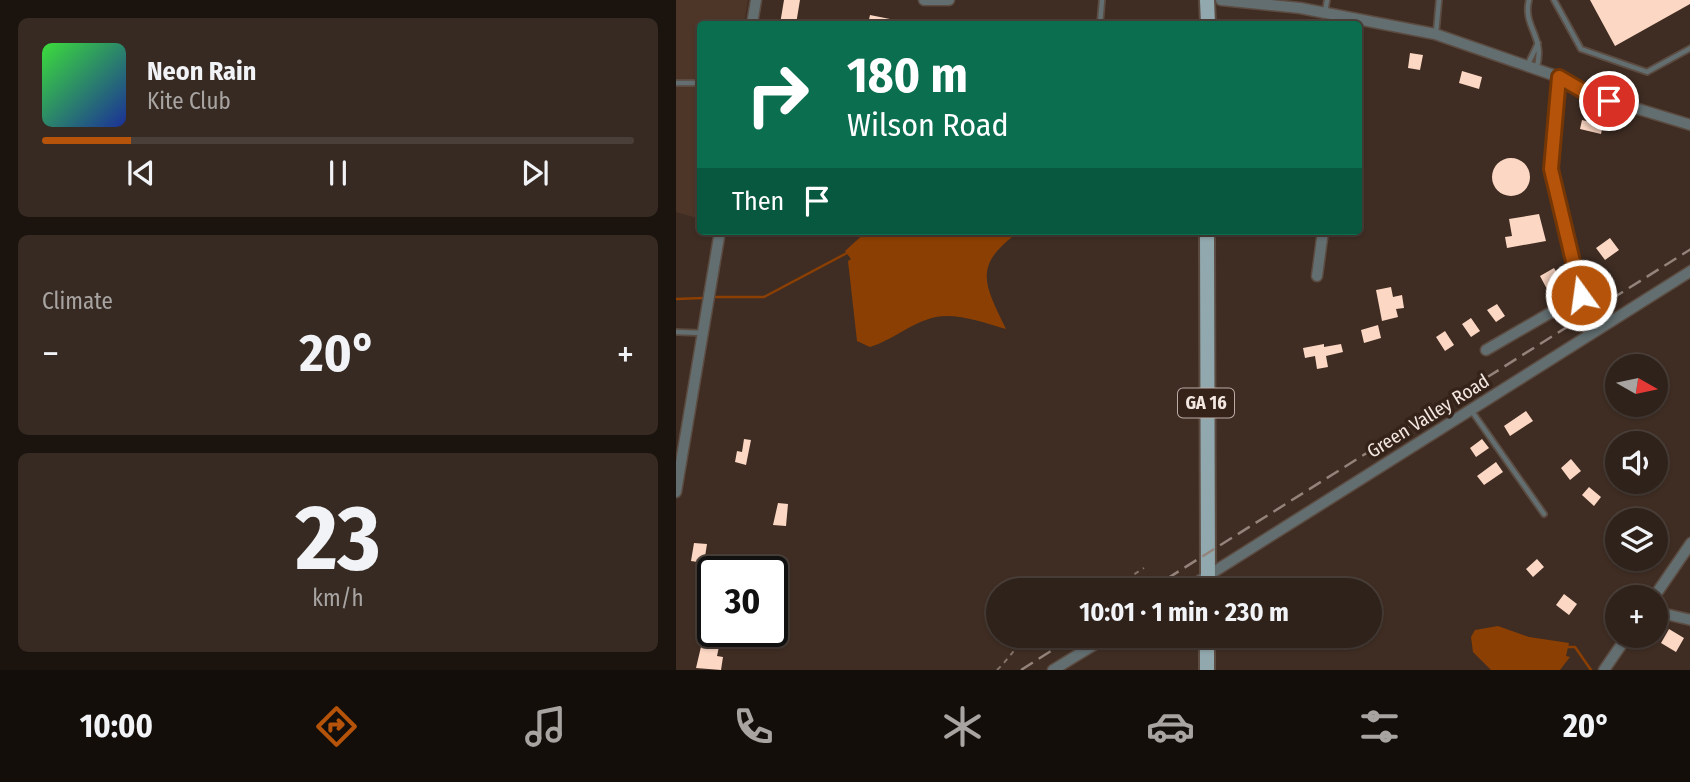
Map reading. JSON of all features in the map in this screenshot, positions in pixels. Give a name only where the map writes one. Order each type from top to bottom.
[{"type":"main road","points":[[1207,0],[1207,21]]},
{"type":"main road","name":"GA 16","points":[[1207,235],[1208,578]]},
{"type":"main road","points":[[1207,648],[1207,670]]},
{"type":"street","points":[[752,21],[756,0]]},
{"type":"street","points":[[924,0],[948,0]]},
{"type":"street","points":[[1221,0],[1325,14],[1354,21]]},
{"type":"street","points":[[1362,22],[1436,34],[1559,77],[1588,94],[1690,125]]},
{"type":"street","points":[[1486,350],[1581,295],[1551,169],[1559,77]]},
{"type":"street","points":[[676,492],[719,235]]},
{"type":"street","points":[[1317,276],[1322,235]]},
{"type":"street","name":"Green Valley Road","points":[[1216,578],[1471,410],[1690,271]]},
{"type":"street","points":[[1662,585],[1690,543]]},
{"type":"street","points":[[1668,615],[1690,620]]},
{"type":"street","points":[[1053,670],[1089,648]]},
{"type":"street","points":[[1604,670],[1618,648]]},
{"type":"lane","points":[[1100,21],[1102,0]]},
{"type":"lane","points":[[1325,14],[1327,0]]},
{"type":"lane","points":[[1436,34],[1439,0]]},
{"type":"lane","points":[[1529,0],[1528,16],[1542,53],[1532,67]]},
{"type":"lane","points":[[1554,0],[1581,48],[1640,71],[1650,71],[1690,48]]},
{"type":"lane","points":[[1532,67],[1538,43]]},
{"type":"lane","points":[[676,83],[697,83]]},
{"type":"lane","points":[[676,332],[703,333]]},
{"type":"lane","points":[[1471,410],[1493,436],[1544,514]]},
{"type":"path","points":[[1128,578],[1144,568]]},
{"type":"path","points":[[997,670],[1009,659],[1013,648]]},
{"type":"shaded area","points":[[676,0],[748,0],[744,21],[697,21],[697,218],[676,212]]},
{"type":"shaded area","points":[[863,235],[1015,235],[995,254],[987,275],[992,299],[1006,329],[971,319],[944,316],[919,323],[870,347],[857,341],[848,261],[851,259],[845,251]]},
{"type":"shaded area","points":[[1498,626],[1529,637],[1569,643],[1566,656],[1570,657],[1560,670],[1491,670],[1473,652],[1471,637],[1475,630]]},
{"type":"building","points":[[784,0],[800,0],[796,21],[780,21]]},
{"type":"building","points":[[1590,0],[1690,0],[1690,4],[1615,46]]},
{"type":"building","points":[[870,15],[890,19],[890,21],[869,21]]},
{"type":"building","points":[[1410,53],[1423,55],[1420,70],[1408,68]]},
{"type":"building","points":[[1462,71],[1482,77],[1479,89],[1459,83]]},
{"type":"building","points":[[1582,120],[1603,125],[1601,134],[1580,129]]},
{"type":"building","points":[[1511,158],[1524,164],[1530,177],[1524,190],[1511,196],[1498,190],[1492,177],[1498,164]]},
{"type":"building","points":[[1539,214],[1546,241],[1507,248],[1505,237],[1512,236],[1509,219]]},
{"type":"building","points":[[1610,238],[1619,250],[1605,260],[1596,248]]},
{"type":"building","points":[[1554,268],[1559,277],[1554,280],[1557,285],[1548,291],[1540,276]]},
{"type":"building","points":[[1391,287],[1393,297],[1402,295],[1404,308],[1396,309],[1398,317],[1382,321],[1376,290]]},
{"type":"building","points":[[1497,304],[1505,316],[1496,322],[1487,310]]},
{"type":"building","points":[[1471,318],[1480,331],[1471,337],[1462,324]]},
{"type":"building","points":[[1378,325],[1381,338],[1364,343],[1361,330]]},
{"type":"building","points":[[1445,331],[1454,345],[1445,351],[1436,337]]},
{"type":"building","points":[[1324,344],[1324,347],[1341,344],[1343,352],[1326,356],[1328,367],[1317,369],[1315,356],[1305,358],[1303,348]]},
{"type":"building","points":[[1526,411],[1533,421],[1510,436],[1504,426]]},
{"type":"building","points":[[744,439],[751,440],[746,465],[735,462],[737,451],[742,452]]},
{"type":"building","points":[[1482,439],[1489,448],[1476,457],[1470,448]]},
{"type":"building","points":[[1571,459],[1581,471],[1570,480],[1561,468]]},
{"type":"building","points":[[1496,462],[1503,472],[1484,485],[1477,476]]},
{"type":"building","points":[[1589,487],[1601,497],[1594,506],[1582,495]]},
{"type":"building","points":[[778,503],[788,504],[786,526],[773,525]]},
{"type":"building","points":[[694,543],[707,544],[705,556],[697,556],[697,562],[691,561]]},
{"type":"building","points":[[1537,559],[1544,567],[1533,577],[1526,569]]},
{"type":"building","points":[[1564,594],[1577,604],[1569,615],[1556,605]]},
{"type":"building","points":[[1668,631],[1684,638],[1676,652],[1668,647]]},
{"type":"building","points":[[701,647],[719,647],[717,656],[723,657],[721,670],[696,668]]},
{"type":"waterway","points":[[716,297],[764,297],[847,253]]},
{"type":"waterway","points":[[676,299],[703,298]]},
{"type":"waterway","points":[[1568,647],[1575,647],[1591,670]]},
{"type":"railway","points":[[1168,578],[1691,249]]},
{"type":"railway","points":[[1021,670],[1056,648]]},
{"type":"route","points":[[1581,295],[1551,169],[1559,77],[1588,94],[1609,101]]}]
